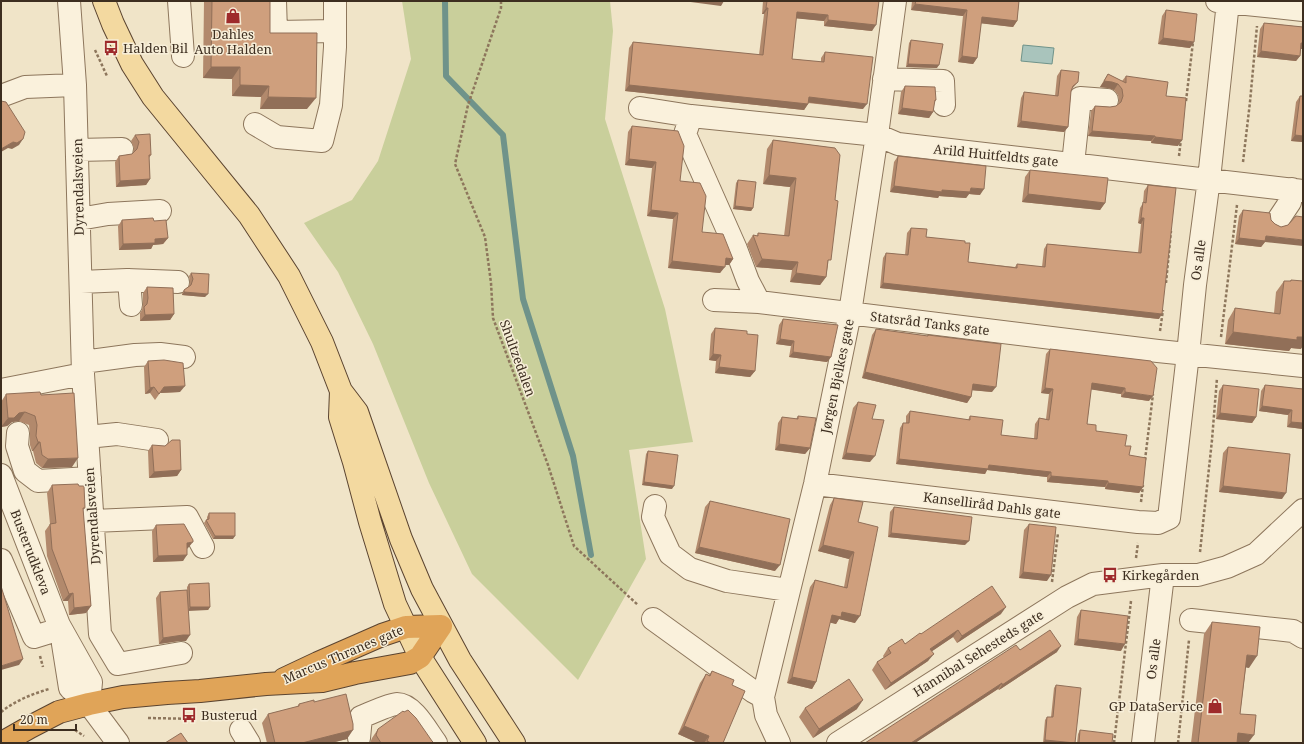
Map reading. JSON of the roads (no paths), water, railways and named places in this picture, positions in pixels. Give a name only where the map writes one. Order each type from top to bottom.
[{"type":"highway","name":"Marcus Thranes gate","points":[[276,683],[318,663],[406,627],[441,626]]},
{"type":"highway","points":[[420,657],[441,626]]},
{"type":"highway","name":"Marcus Thranes gate","points":[[2,741],[59,712],[123,697],[276,683],[322,681],[410,663],[420,657]]},
{"type":"main road","points":[[104,1],[132,64],[153,97],[249,215],[290,276],[322,342],[341,391],[357,412],[401,539],[422,589],[468,673],[514,743]]},
{"type":"main road","points":[[341,391],[340,417],[396,604],[420,657],[475,743]]},
{"type":"street","name":"Dyrendalsveien","points":[[69,1],[75,85],[83,368],[100,634],[118,664],[181,653]]},
{"type":"street","points":[[179,1],[183,56]]},
{"type":"street","points":[[275,1],[276,32],[335,31]]},
{"type":"street","points":[[255,124],[277,137],[322,141],[331,105],[335,1]]},
{"type":"street","name":"Jørgen Bjelkes gate","points":[[779,743],[766,715],[763,697],[815,484],[850,313],[895,1]]},
{"type":"street","points":[[1222,2],[1303,10]]},
{"type":"street","name":"Os alle","points":[[1169,518],[1195,286],[1209,179],[1222,2]]},
{"type":"street","points":[[884,79],[943,81],[944,105]]},
{"type":"street","points":[[1,96],[25,87],[75,85]]},
{"type":"street","points":[[1067,163],[1080,98],[1107,100]]},
{"type":"street","points":[[1067,163],[1068,100]]},
{"type":"street","name":"Arild Huitfeldts gate","points":[[640,108],[691,116],[877,134],[898,144],[1297,190]]},
{"type":"street","points":[[691,116],[685,134],[736,249],[748,281],[759,302]]},
{"type":"street","points":[[77,150],[122,149]]},
{"type":"street","points":[[1278,220],[1297,190]]},
{"type":"street","points":[[79,219],[108,214],[160,211]]},
{"type":"street","points":[[81,282],[129,280],[178,282]]},
{"type":"street","points":[[129,280],[131,305]]},
{"type":"street","name":"Statsråd Tanks gate","points":[[714,300],[759,302],[1158,351],[1303,366]]},
{"type":"street","points":[[1,390],[135,355],[160,354],[184,357]]},
{"type":"street","points":[[18,433],[17,446],[25,471],[38,481],[90,478]]},
{"type":"street","points":[[87,437],[117,434],[157,440]]},
{"type":"street","name":"Busterudkleva","points":[[1,476],[60,629],[70,688],[89,704],[118,743]]},
{"type":"street","name":"Kanselliråd Dahls gate","points":[[815,484],[1138,522],[1158,523],[1169,518]]},
{"type":"street","points":[[655,506],[653,516],[670,554],[690,570],[727,582],[788,590]]},
{"type":"street","name":"Hannibal Sehesteds gate","points":[[838,743],[1066,597],[1093,584],[1163,575],[1198,575],[1227,567],[1256,554],[1303,510]]},
{"type":"street","points":[[93,521],[187,517],[203,547]]},
{"type":"street","points":[[1,560],[34,636],[60,629]]},
{"type":"street","name":"Os alle","points":[[1143,743],[1163,575]]},
{"type":"street","points":[[653,619],[763,697]]},
{"type":"street","points":[[1191,620],[1293,631],[1303,637]]},
{"type":"street","points":[[359,738],[361,717],[396,704],[406,706],[415,714],[436,743]]},
{"type":"water","points":[[1023,45],[1054,48],[1052,64],[1021,61]]},
{"type":"waterway","points":[[445,1],[446,76],[503,135],[523,299],[573,456],[591,555]]},
{"type":"place","name":"Dahles Auto Halden","points":[[233,16]]},
{"type":"place","name":"Halden Bil","points":[[111,48]]},
{"type":"place","name":"Kirkegården","points":[[1110,575]]},
{"type":"place","name":"GP DataService","points":[[1215,706]]},
{"type":"place","name":"Busterud","points":[[189,715]]}]
